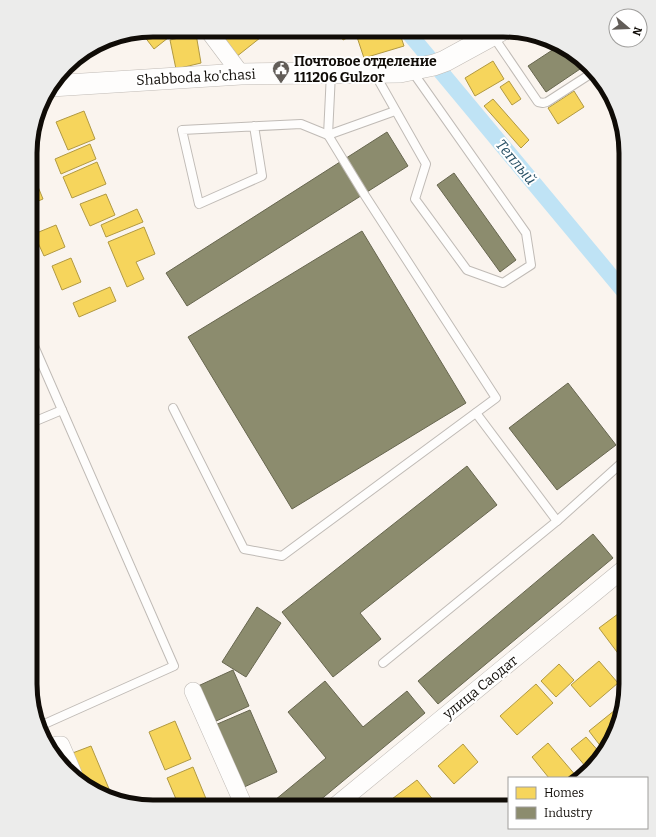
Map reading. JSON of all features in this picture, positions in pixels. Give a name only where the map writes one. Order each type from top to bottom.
[{"type":"street","points":[[213,37],[241,74]]},
{"type":"street","name":"Shabboda ko'chasi","points":[[60,85],[241,74],[400,72],[440,63],[489,37]]},
{"type":"street","name":"улица Саодат","points":[[341,800],[619,573]]},
{"type":"street","points":[[193,691],[241,800]]},
{"type":"street","points":[[55,745],[62,745],[70,764]]},
{"type":"lane","points":[[498,37],[538,102],[547,102],[589,75]]},
{"type":"lane","points":[[374,72],[426,164],[416,199],[467,270],[503,283],[531,265],[526,233],[411,70]]},
{"type":"lane","points":[[173,408],[244,549],[282,556],[496,398],[328,135],[332,73]]},
{"type":"lane","points":[[254,126],[262,176],[199,204],[182,130],[254,126],[301,124],[328,135],[395,111]]},
{"type":"lane","points":[[37,353],[174,666],[45,724]]},
{"type":"lane","points":[[37,420],[62,410]]},
{"type":"lane","points":[[476,413],[557,521]]},
{"type":"lane","points":[[383,663],[557,521],[619,465]]},
{"type":"building: Homes","points":[[145,37],[169,37],[154,49]]},
{"type":"building: Homes","points":[[183,37],[197,37],[201,63],[176,69],[170,40]]},
{"type":"building: Homes","points":[[221,37],[261,37],[236,57]]},
{"type":"building: Homes","points":[[342,37],[349,37],[343,40]]},
{"type":"building: Homes","points":[[357,37],[401,37],[404,46],[364,58]]},
{"type":"building: Homes","points":[[493,61],[504,79],[475,96],[465,78]]},
{"type":"building: Homes","points":[[509,81],[521,99],[512,105],[500,87]]},
{"type":"building: Homes","points":[[574,91],[584,107],[558,124],[548,108]]},
{"type":"building: Homes","points":[[493,99],[529,140],[521,148],[484,106]]},
{"type":"building: Homes","points":[[84,111],[95,139],[68,150],[56,122]]},
{"type":"building: Homes","points":[[90,144],[96,159],[61,174],[55,159]]},
{"type":"building: Homes","points":[[97,162],[106,184],[72,198],[63,177]]},
{"type":"building: Homes","points":[[37,184],[43,199],[37,202]]},
{"type":"building: Homes","points":[[106,194],[115,215],[90,226],[80,204]]},
{"type":"building: Homes","points":[[137,209],[143,222],[106,237],[101,225]]},
{"type":"building: Homes","points":[[56,225],[65,247],[44,256],[37,241],[37,233]]},
{"type":"building: Homes","points":[[144,227],[155,254],[136,262],[144,279],[127,287],[108,242]]},
{"type":"building: Homes","points":[[71,258],[81,282],[62,290],[52,266]]},
{"type":"building: Homes","points":[[110,287],[116,301],[79,317],[73,303]]},
{"type":"building: Homes","points":[[619,613],[619,655],[599,628]]},
{"type":"building: Homes","points":[[599,661],[618,683],[590,707],[571,685]]},
{"type":"building: Homes","points":[[559,664],[574,680],[556,697],[541,681]]},
{"type":"building: Homes","points":[[536,684],[553,703],[517,735],[500,716]]},
{"type":"building: Homes","points":[[615,710],[613,721],[600,746],[589,731]]},
{"type":"building: Homes","points":[[175,721],[191,759],[165,770],[149,732]]},
{"type":"building: Homes","points":[[586,737],[598,750],[585,766],[571,749]]},
{"type":"building: Homes","points":[[548,743],[575,774],[572,777],[548,777],[532,757]]},
{"type":"building: Homes","points":[[463,744],[478,762],[454,784],[438,766]]},
{"type":"building: Homes","points":[[91,746],[110,791],[95,784],[77,771],[70,754]]},
{"type":"building: Homes","points":[[193,767],[207,800],[176,800],[167,778]]},
{"type":"building: Homes","points":[[417,780],[433,800],[393,800],[392,799]]},
{"type":"building: Industry","points":[[554,49],[581,68],[546,92],[528,66]]},
{"type":"building: Industry","points":[[387,132],[408,166],[187,306],[166,273]]},
{"type":"building: Industry","points":[[454,173],[516,260],[500,272],[437,185]]},
{"type":"building: Industry","points":[[362,231],[466,403],[292,509],[188,337]]},
{"type":"building: Industry","points":[[568,383],[616,445],[557,490],[509,428]]},
{"type":"building: Industry","points":[[467,466],[497,505],[360,613],[381,639],[333,677],[282,612]]},
{"type":"building: Industry","points":[[593,534],[613,558],[438,704],[418,681]]},
{"type":"building: Industry","points":[[257,607],[281,623],[246,677],[222,662]]},
{"type":"building: Industry","points":[[233,670],[249,706],[214,722],[198,686]]},
{"type":"building: Industry","points":[[325,681],[363,727],[407,691],[425,713],[320,800],[275,800],[326,758],[288,712]]},
{"type":"building: Industry","points":[[250,710],[277,772],[242,788],[215,725]]},
{"type":"waterway","name":"Теплый","points":[[412,37],[619,286]]},
{"type":"place","name":"Почтовое отделение 111206 Gulzor","points":[[281,84]]}]
